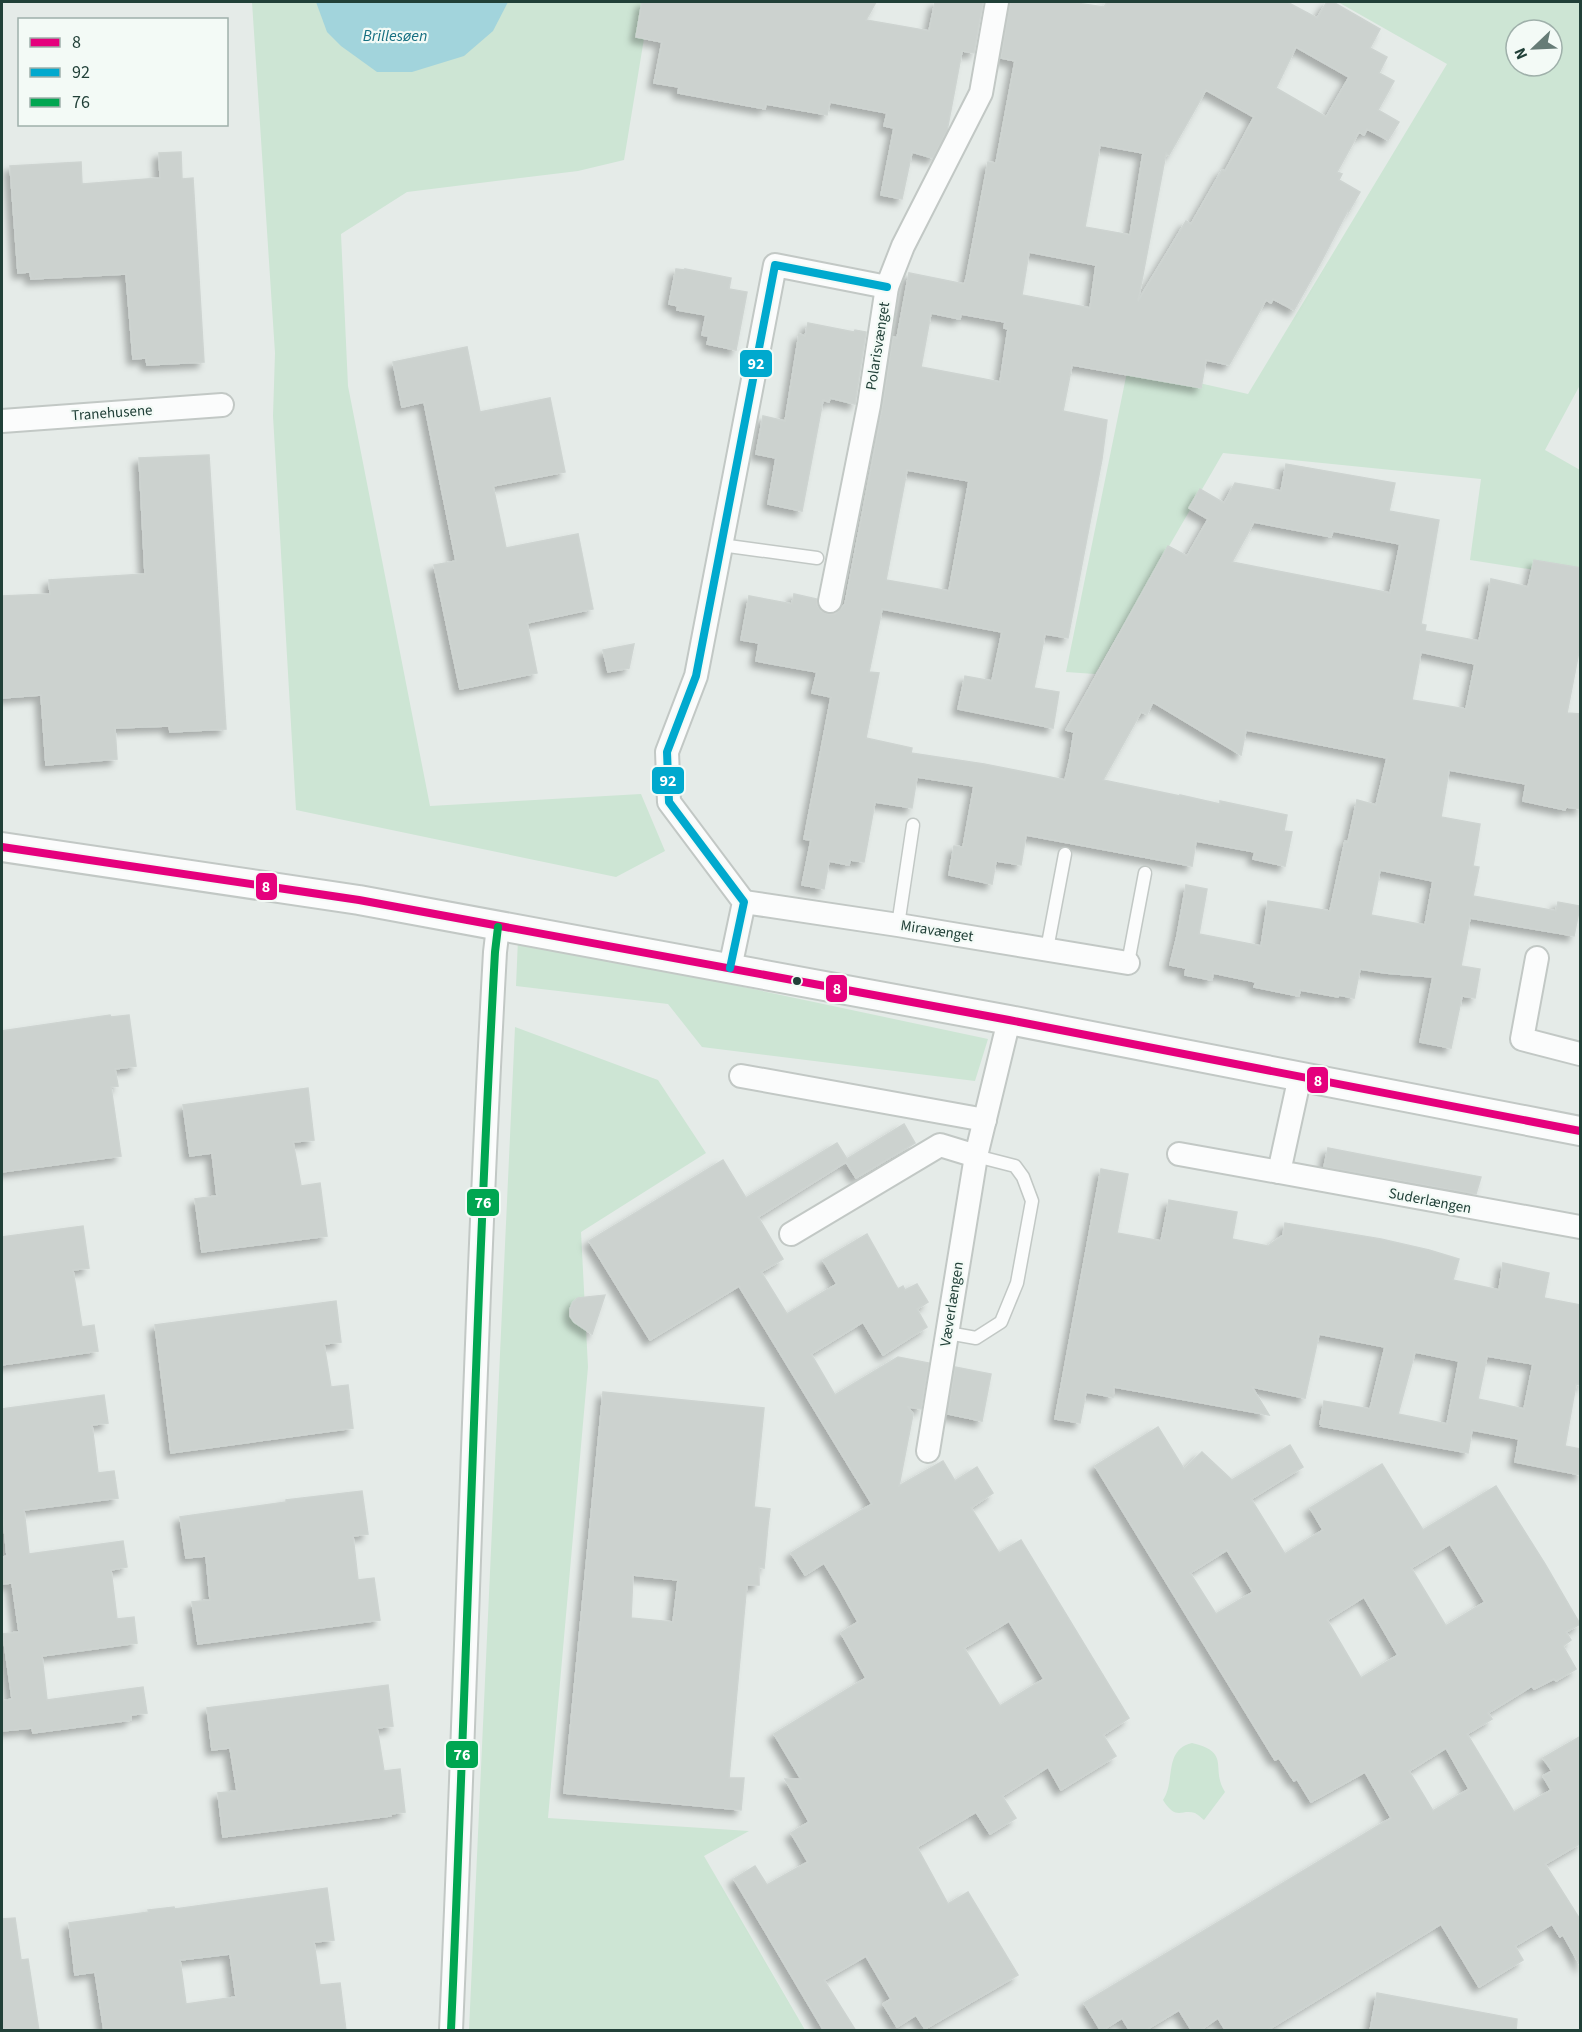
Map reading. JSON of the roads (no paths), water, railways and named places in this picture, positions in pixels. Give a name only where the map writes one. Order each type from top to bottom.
[{"type":"street","name":"Polarisvænget","points":[[830,601],[869,405],[887,286],[903,246],[981,93],[997,2]]},
{"type":"street","points":[[730,968],[744,902],[669,802],[667,752],[696,676],[775,265],[887,286]]},
{"type":"street","name":"Tranehusene","points":[[2,421],[222,405]]},
{"type":"street","points":[[2,847],[359,900],[1009,1020],[1581,1131]]},
{"type":"street","name":"Miravænget","points":[[744,902],[1128,963]]},
{"type":"street","points":[[451,2031],[484,1138],[498,927]]},
{"type":"street","points":[[1537,958],[1522,1040],[1581,1054]]},
{"type":"street","name":"Væverlængen","points":[[928,1451],[976,1156],[1009,1020]]},
{"type":"street","points":[[741,1076],[985,1120]]},
{"type":"street","points":[[1279,1172],[1300,1076]]},
{"type":"street","points":[[791,1234],[940,1145],[976,1156]]},
{"type":"street","name":"Suderlængen","points":[[1179,1154],[1581,1227]]},
{"type":"lane","points":[[721,545],[817,558]]},
{"type":"lane","points":[[898,925],[913,825]]},
{"type":"lane","points":[[1047,949],[1065,854]]},
{"type":"lane","points":[[1128,963],[1145,873]]},
{"type":"lane","points":[[948,1333],[976,1338],[1001,1322],[1017,1283],[1032,1201],[1023,1177],[1015,1166],[976,1156]]},
{"type":"water","name":"Brillesøen","points":[[316,2],[508,2],[493,31],[464,56],[412,72],[377,72],[341,46],[327,32]]}]
